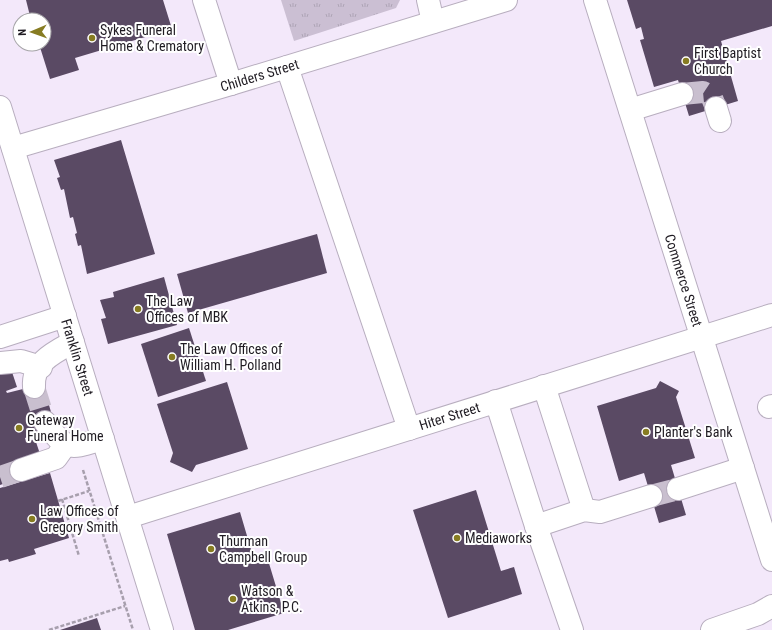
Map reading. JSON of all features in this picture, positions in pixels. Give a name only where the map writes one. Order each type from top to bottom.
[{"type":"street","points":[[204,0],[231,84]]},
{"type":"street","points":[[428,0],[433,22]]},
{"type":"street","name":"Childers Street","points":[[13,148],[231,84],[506,0]]},
{"type":"street","name":"Commerce Street","points":[[595,0],[743,468],[764,504],[772,560]]},
{"type":"street","points":[[287,67],[409,429]]},
{"type":"street","points":[[630,110],[682,94]]},
{"type":"street","name":"Franklin Street","points":[[0,107],[162,630]]},
{"type":"street","name":"Hiter Street","points":[[128,517],[772,315]]},
{"type":"street","points":[[0,337],[65,316]]},
{"type":"street","points":[[0,363],[7,361],[21,361],[37,377],[47,356],[73,342]]},
{"type":"street","points":[[544,386],[592,510]]},
{"type":"street","points":[[496,401],[536,526],[572,630]]},
{"type":"street","points":[[45,422],[59,441],[75,447],[103,439]]},
{"type":"street","points":[[21,470],[56,458],[66,444]]},
{"type":"street","points":[[678,489],[743,468]]},
{"type":"street","points":[[536,526],[592,510],[651,496]]},
{"type":"street","points":[[712,630],[758,614],[772,606]]},
{"type":"path","points":[[58,501],[89,491]]},
{"type":"path","points":[[62,499],[79,556]]},
{"type":"path","points":[[49,630],[125,606]]},
{"type":"green space","points":[[281,0],[400,0],[396,8],[294,41]]},
{"type":"building","name":"Sykes Funeral Home & Crematory","points":[[26,0],[163,0],[172,29],[75,58],[79,70],[50,79],[42,52],[52,52],[52,12],[29,12]]},
{"type":"building","name":"First Baptist Church","points":[[627,0],[772,0],[772,26],[721,41],[738,101],[689,116],[678,80],[654,87],[640,40],[644,39],[641,27],[636,29]]},
{"type":"building","points":[[121,140],[155,254],[87,274],[81,245],[78,246],[75,234],[77,233],[73,217],[70,218],[64,189],[61,190],[57,178],[60,177],[54,160]]},
{"type":"building","points":[[317,234],[327,273],[188,313],[177,274]]},
{"type":"building","name":"The Law Offices of MBK","points":[[164,277],[177,325],[108,344],[101,319],[106,318],[100,300],[114,297],[113,292]]},
{"type":"building","name":"The Law Offices of William H. Polland","points":[[189,328],[206,381],[158,397],[141,344]]},
{"type":"building","name":"Gateway Funeral Home","points":[[7,368],[9,373],[12,372],[17,387],[6,391],[7,393],[43,384],[53,419],[40,433],[25,438],[26,442],[35,439],[40,454],[23,477],[0,485],[0,371]]},
{"type":"building","name":"Planter's Bank","points":[[660,381],[679,391],[676,397],[695,458],[671,465],[686,515],[659,523],[644,473],[619,481],[597,406],[656,388]]},
{"type":"building","points":[[227,382],[248,449],[196,465],[192,472],[170,462],[173,453],[157,404]]},
{"type":"building","name":"Law Offices of Gregory Smith","points":[[50,473],[69,538],[34,549],[36,554],[9,562],[8,559],[0,561],[0,488]]},
{"type":"building","name":"Mediaworks","points":[[476,490],[501,571],[514,567],[522,594],[448,618],[413,510]]},
{"type":"building","points":[[240,512],[255,563],[268,560],[284,613],[228,630],[195,630],[167,534]]},
{"type":"building","points":[[97,618],[101,630],[60,630]]},
{"type":"tunnel","points":[[682,94],[703,92],[712,98],[716,108]]},
{"type":"tunnel","points":[[34,387],[45,422]]},
{"type":"tunnel","points":[[0,477],[21,470]]},
{"type":"tunnel","points":[[651,496],[678,489]]},
{"type":"place","name":"Sykes Funeral Home & Crematory","points":[[92,38]]},
{"type":"place","name":"First Baptist Church","points":[[686,61]]},
{"type":"place","name":"The Law Offices of MBK","points":[[138,309]]},
{"type":"place","name":"The Law Offices of William H. Polland","points":[[172,357]]},
{"type":"place","name":"Gateway Funeral Home","points":[[19,428]]},
{"type":"place","name":"Planter's Bank","points":[[646,432]]},
{"type":"place","name":"Law Offices of Gregory Smith","points":[[32,519]]},
{"type":"place","name":"Mediaworks","points":[[457,538]]},
{"type":"place","name":"Thurman Campbell Group","points":[[211,549]]},
{"type":"place","name":"Watson & Atkins, P.C.","points":[[233,599]]}]
